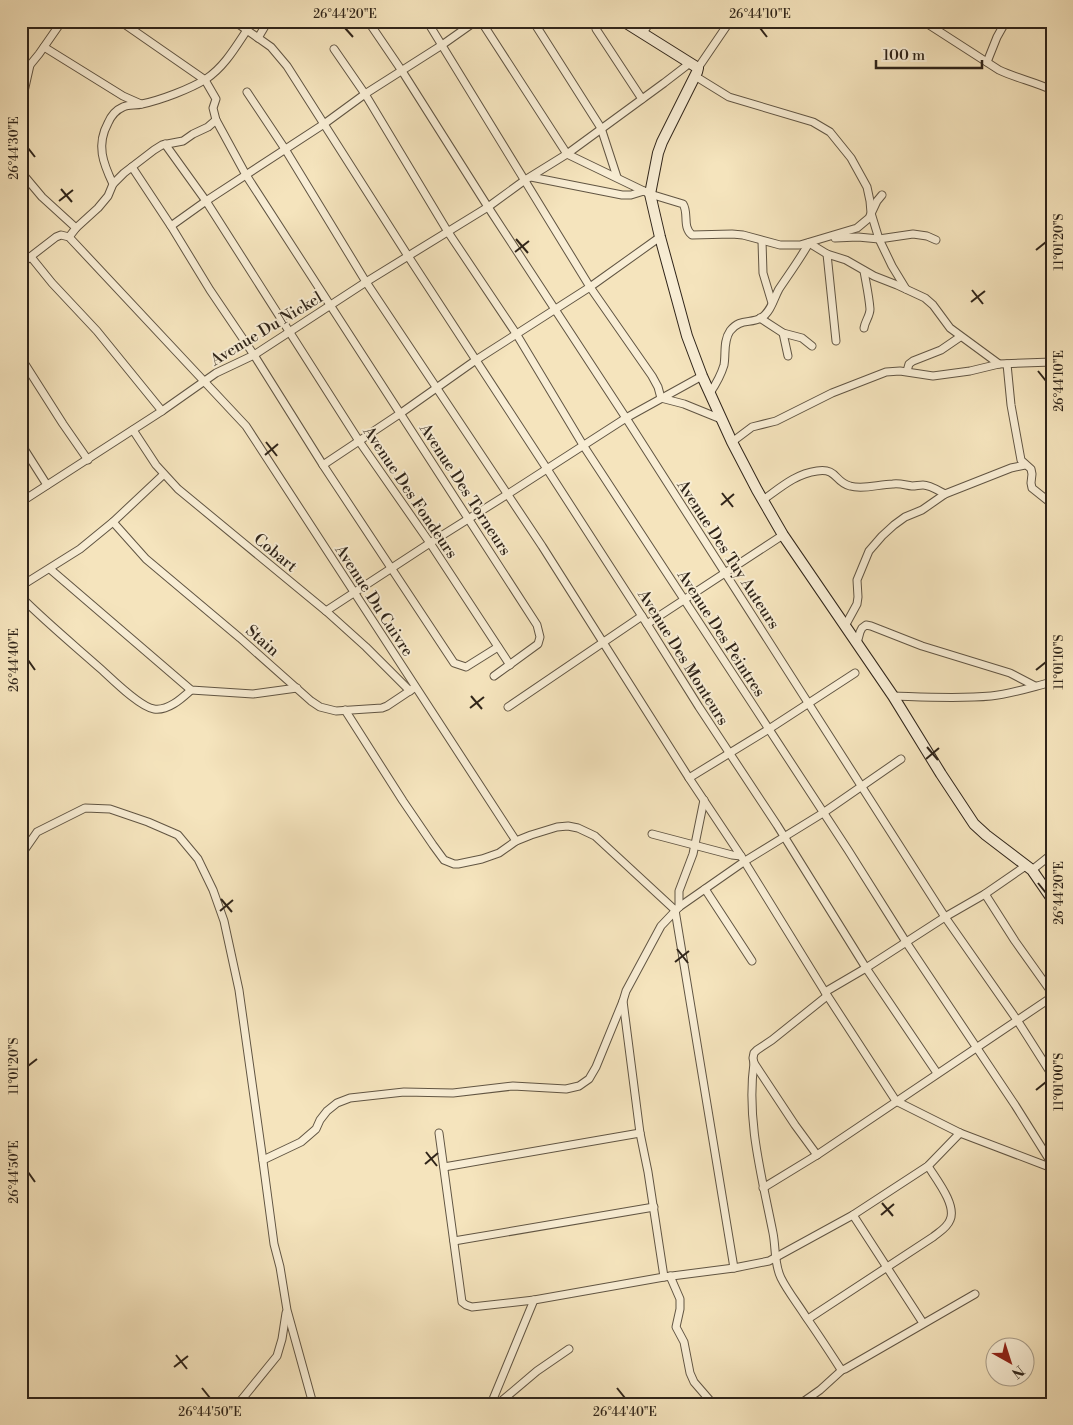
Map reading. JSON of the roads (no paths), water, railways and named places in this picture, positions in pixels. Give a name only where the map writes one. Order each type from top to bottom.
[{"type":"street","points":[[21,71],[44,47],[62,21]]},
{"type":"street","points":[[21,264],[56,237],[64,235],[69,237],[108,196],[113,184],[154,150],[165,144],[183,141],[193,134],[208,128],[216,120],[213,108],[216,99],[205,80],[120,21]]},
{"type":"street","name":"Avenue Des Monteurs","points":[[234,21],[272,47],[288,66],[408,256],[642,616],[698,707],[784,837],[866,968],[937,1073]]},
{"type":"street","points":[[258,38],[268,21]]},
{"type":"street","name":"Avenue Des Tuy Auteurs","points":[[368,21],[626,418],[945,917],[1017,1020],[1052,1075]]},
{"type":"street","points":[[427,21],[528,178],[590,287],[652,376],[661,398]]},
{"type":"street","points":[[171,226],[476,21]]},
{"type":"street","points":[[481,21],[567,154],[647,192],[683,204],[686,225],[692,235],[732,234],[771,244],[800,246],[857,228],[869,218],[882,195]]},
{"type":"street","points":[[532,21],[601,128],[617,177]]},
{"type":"street","points":[[623,21],[694,69],[729,97],[813,122],[830,132],[851,158],[867,187],[871,214],[879,239],[906,289]]},
{"type":"street","points":[[642,34],[651,21]]},
{"type":"street","name":"Avenue Du Nickel","points":[[21,502],[88,460],[229,366],[254,355],[366,282],[488,207],[528,178],[567,154],[642,99],[694,69],[730,21]]},
{"type":"street","points":[[922,21],[1012,76],[1052,90]]},
{"type":"street","points":[[987,62],[1006,21]]},
{"type":"street","points":[[596,29],[642,99]]},
{"type":"street","points":[[113,184],[100,146],[104,131],[111,117],[119,109],[128,105],[141,105],[205,80],[219,69],[236,48],[247,30]]},
{"type":"street","points":[[44,47],[123,96],[141,105]]},
{"type":"street","name":"Avenue Des Peintres","points":[[334,49],[365,94],[448,232],[517,335],[583,444],[906,942],[1015,1105],[1052,1166]]},
{"type":"street","points":[[21,105],[26,64]]},
{"type":"street","points":[[694,69],[660,148],[647,192],[687,336],[702,376],[732,442],[783,535],[893,696],[974,824],[1030,868],[1052,899]]},
{"type":"street","points":[[247,92],[285,149],[366,282],[508,494],[689,778],[743,858],[826,994],[896,1101],[960,1133],[1052,1166]]},
{"type":"street","name":"Avenue Des Torneurs","points":[[216,120],[246,176],[538,625],[540,637],[538,644],[494,676]]},
{"type":"street","name":"Avenue Des Fondeurs","points":[[165,144],[206,201],[359,441],[430,543],[510,665]]},
{"type":"street","points":[[132,167],[323,465],[454,663],[466,667],[498,648]]},
{"type":"street","points":[[21,172],[42,197],[76,228]]},
{"type":"street","points":[[528,178],[622,195],[647,192]]},
{"type":"street","points":[[825,239],[858,237],[879,239],[913,234],[927,236],[936,240]]},
{"type":"street","name":"Avenue Du Cuivre","points":[[69,237],[246,426],[354,593],[413,689],[516,841]]},
{"type":"street","points":[[323,465],[476,360],[590,287],[660,237]]},
{"type":"street","points":[[762,241],[763,273],[772,303]]},
{"type":"street","points":[[809,243],[827,254],[846,260],[864,271],[926,298],[950,328],[1003,364],[1021,460],[1031,470],[1032,488],[1052,504]]},
{"type":"street","points":[[710,392],[717,382],[723,366],[728,333],[738,324],[760,318],[766,313],[809,243]]},
{"type":"street","points":[[827,254],[836,341]]},
{"type":"street","points":[[31,257],[52,283],[97,331],[162,411]]},
{"type":"street","points":[[864,271],[870,309],[864,328]]},
{"type":"street","points":[[760,318],[783,333],[799,336],[812,346]]},
{"type":"street","points":[[783,333],[788,356]]},
{"type":"street","points":[[907,371],[909,364],[913,361],[941,350],[960,336]]},
{"type":"street","points":[[21,358],[88,460]]},
{"type":"street","points":[[732,442],[752,428],[776,421],[846,387],[886,372],[907,371],[925,376],[934,376],[1003,364],[1052,362]]},
{"type":"street","points":[[326,611],[583,444],[702,376]]},
{"type":"street","points":[[661,398],[684,404],[721,419]]},
{"type":"street","name":"Cobart","points":[[133,430],[163,475],[178,489],[326,611],[413,689]]},
{"type":"street","points":[[21,444],[47,485]]},
{"type":"street","points":[[845,626],[857,604],[857,580],[869,551],[882,536],[904,517],[922,510],[944,494],[1025,464]]},
{"type":"street","points":[[763,500],[793,480],[809,472],[822,470],[832,472],[842,483],[849,486],[861,487],[892,484],[914,486],[924,484],[944,494]]},
{"type":"street","points":[[21,586],[80,549],[113,522],[163,475]]},
{"type":"street","name":"Stain","points":[[113,522],[146,559],[320,707],[336,711],[366,710],[387,706],[413,689]]},
{"type":"street","points":[[647,624],[783,535]]},
{"type":"street","points":[[50,569],[191,690],[253,694],[297,688]]},
{"type":"street","points":[[21,598],[146,707],[164,708],[183,698],[191,690]]},
{"type":"street","points":[[508,707],[642,616]]},
{"type":"street","points":[[857,643],[862,628],[866,625],[922,646],[1010,672],[1035,686]]},
{"type":"street","points":[[689,778],[855,673]]},
{"type":"street","points":[[893,696],[992,696],[1052,682]]},
{"type":"street","points":[[345,710],[403,802],[444,860],[458,864],[482,859],[499,853],[516,841],[531,834],[568,826],[578,828],[587,831],[604,844],[677,909]]},
{"type":"street","points":[[263,1160],[302,1142],[316,1129],[327,1111],[337,1103],[350,1098],[404,1092],[453,1093],[513,1086],[566,1089],[579,1086],[589,1079],[596,1067],[626,991],[650,945],[661,926],[677,909],[743,858],[784,837],[823,813],[901,759]]},
{"type":"street","points":[[704,800],[695,845],[680,891],[677,909],[734,1268]]},
{"type":"street","points":[[21,855],[38,832],[85,808],[110,809],[178,835],[198,859],[213,890],[224,921],[239,990],[274,1244],[287,1310],[313,1404]]},
{"type":"street","points":[[652,834],[743,858]]},
{"type":"street","points":[[842,1370],[781,1278],[777,1266],[775,1242],[763,1188],[752,1118],[751,1092],[754,1053],[826,994],[945,917],[1052,854]]},
{"type":"street","points":[[705,888],[752,961]]},
{"type":"street","points":[[985,894],[1052,993]]},
{"type":"street","points":[[763,1188],[817,1155],[1052,997]]},
{"type":"street","points":[[623,1001],[640,1133],[667,1277],[680,1299],[676,1327],[684,1342],[690,1373],[694,1382],[712,1404]]},
{"type":"street","points":[[754,1063],[817,1155]]},
{"type":"street","points":[[440,1133],[462,1302],[472,1307],[534,1300],[769,1261],[775,1256],[853,1215],[928,1166],[960,1133]]},
{"type":"street","points":[[444,1167],[640,1133]]},
{"type":"street","points":[[808,1319],[933,1237],[950,1222],[951,1205],[928,1166]]},
{"type":"street","points":[[454,1241],[654,1207]]},
{"type":"street","points":[[853,1215],[923,1323]]},
{"type":"street","points":[[800,1404],[820,1390],[842,1370],[975,1294]]},
{"type":"street","points":[[491,1404],[534,1300]]},
{"type":"street","points":[[238,1404],[277,1356],[287,1310]]},
{"type":"street","points":[[498,1404],[569,1349]]},
{"type":"street","points":[[1032,1404],[1052,1403]]}]
